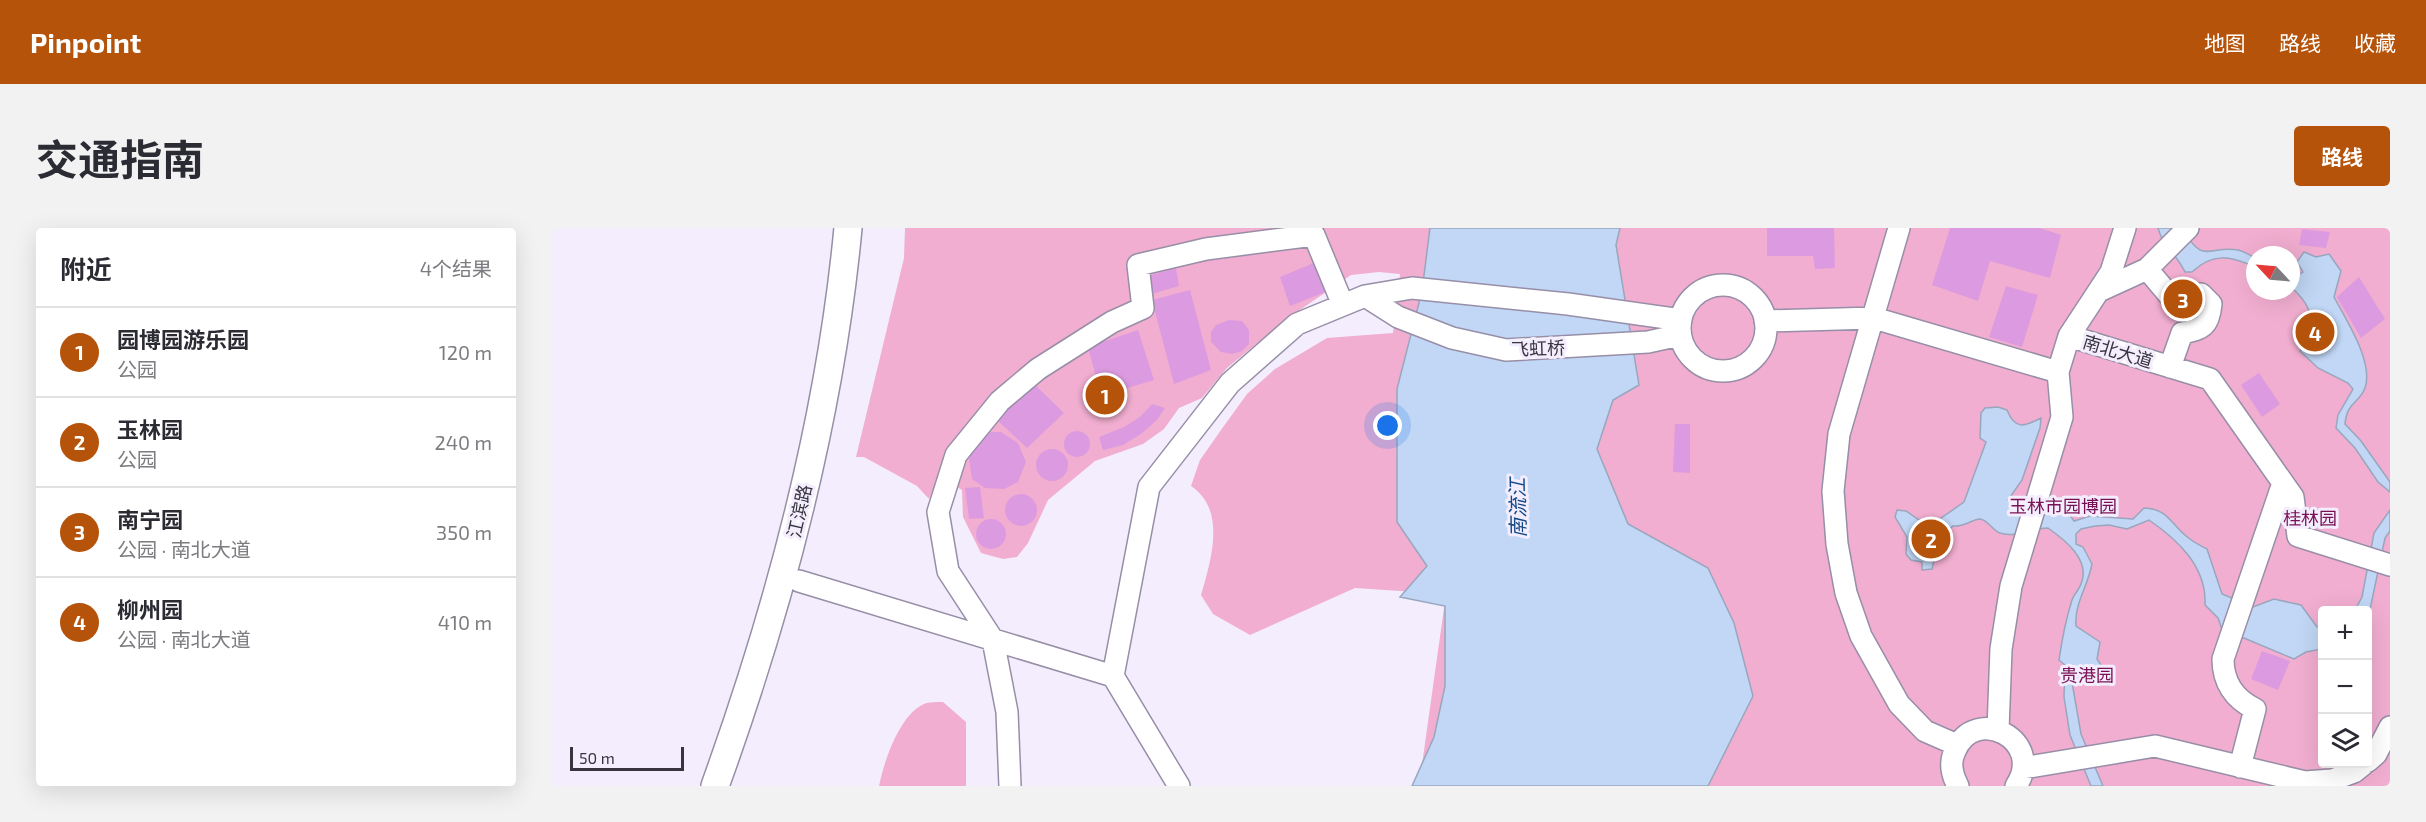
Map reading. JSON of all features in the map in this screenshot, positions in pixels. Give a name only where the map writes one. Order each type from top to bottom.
[{"type":"main road","name":"江滨路","points":[[716,786],[768,631],[799,515],[829,368],[848,228]]},
{"type":"main road","name":"江滨路","points":[[731,786],[799,581],[827,466],[862,228]]},
{"type":"street","points":[[1899,228],[1839,434],[1833,491],[1837,544],[1846,593],[1861,636],[1899,704],[1925,731],[1957,745]]},
{"type":"street","points":[[2068,336],[2111,272],[2125,228]]},
{"type":"street","points":[[2099,291],[2147,269],[2186,230]]},
{"type":"street","points":[[1010,786],[1007,712],[993,640],[948,571],[938,512],[956,455],[1000,401],[1038,369],[1112,322],[1143,309],[1138,265],[1206,249],[1314,234],[1343,305]]},
{"type":"street","points":[[2147,269],[2169,295],[2180,298],[2186,294],[2201,294],[2211,304],[2210,318],[2200,330],[2182,333],[2170,367]]},
{"type":"street","points":[[1723,285],[1737,288],[1750,295],[1760,307],[1765,321],[1765,334],[1761,347],[1748,362],[1729,371],[1716,371],[1703,367],[1692,359],[1684,348],[1680,327],[1686,306],[1696,295],[1708,288],[1723,285]]},
{"type":"street","points":[[1179,786],[1113,676],[1149,487],[1230,383],[1297,324],[1365,296],[1412,288],[1568,304],[1646,316],[1680,327]]},
{"type":"street","name":"飞虹桥","points":[[1365,296],[1398,317],[1452,338],[1506,350],[1648,342],[1680,327]]},
{"type":"street","points":[[1765,321],[1874,318],[2058,372],[2062,417],[2011,586],[2001,649],[1998,730]]},
{"type":"street","name":"南北大道","points":[[2058,372],[2068,336],[2210,379],[2294,497],[2298,536],[2380,562]]},
{"type":"street","points":[[2240,767],[2254,709],[2243,704],[2230,690],[2223,673],[2223,659],[2283,483]]},
{"type":"street","points":[[799,581],[1113,676]]},
{"type":"street","points":[[1958,786],[1951,767],[1957,745],[1965,736],[1987,728],[1998,730],[2018,744],[2022,756],[2020,777],[2085,758],[2155,746],[2305,782],[2332,780],[2359,768]]},
{"type":"street","points":[[2372,757],[2390,728]]},
{"type":"green space","name":"玉林市园博园","points":[[905,228],[2390,228],[2390,786],[1419,786],[1446,594],[1355,588],[1250,635],[1213,614],[1201,595],[1212,551],[1213,522],[1202,496],[1191,486],[1200,460],[1221,430],[1247,394],[1275,369],[1327,338],[1393,333],[1400,274],[1379,272],[1351,275],[1288,318],[1227,368],[1202,398],[1179,408],[1164,429],[1143,444],[1095,461],[1048,500],[1028,543],[1017,557],[1003,559],[981,553],[963,517],[962,490],[940,477],[929,499],[917,486],[864,457],[856,457],[904,258]]},
{"type":"green space","points":[[943,702],[966,722],[966,786],[879,786],[889,752],[907,718],[924,704]]},
{"type":"water","name":"南流江","points":[[1430,228],[1620,228],[1616,245],[1639,385],[1613,400],[1597,449],[1628,524],[1708,568],[1734,623],[1753,696],[1708,786],[1412,786],[1434,737],[1445,686],[1445,606],[1400,597],[1427,566],[1397,522],[1397,389],[1422,291]]},
{"type":"water","points":[[2158,228],[2183,228],[2190,240],[2201,250],[2242,251],[2246,253],[2246,263],[2222,258],[2207,261],[2192,272],[2185,272],[2160,235]]},
{"type":"water","points":[[2304,252],[2316,257],[2329,254],[2341,271],[2334,297],[2357,341],[2366,366],[2367,378],[2363,393],[2348,411],[2345,424],[2361,441],[2390,482],[2390,492],[2378,482],[2355,448],[2336,428],[2338,415],[2353,389],[2348,383],[2318,368],[2300,351],[2312,337],[2308,309],[2300,296],[2300,274],[2303,272],[2300,267],[2300,258]]},
{"type":"water","points":[[1998,407],[2007,410],[2013,421],[2021,425],[2041,418],[2040,428],[2022,480],[2008,500],[2037,510],[2067,511],[2074,521],[2090,516],[2133,519],[2144,508],[2159,511],[2194,542],[2207,549],[2222,594],[2253,607],[2274,599],[2301,605],[2318,627],[2318,650],[2306,652],[2294,659],[2244,638],[2234,638],[2223,632],[2218,618],[2205,605],[2201,578],[2189,556],[2170,536],[2149,520],[2127,529],[2109,525],[2081,529],[2076,534],[2076,544],[2083,547],[2092,564],[2077,610],[2076,626],[2100,642],[2097,659],[2101,665],[2098,668],[2078,667],[2070,671],[2081,734],[2103,786],[2091,786],[2070,735],[2064,697],[2065,665],[2059,660],[2070,607],[2083,575],[2075,552],[2062,538],[2048,528],[2006,534],[1997,532],[1988,523],[1977,519],[1953,526],[1935,541],[1936,551],[1932,569],[1922,570],[1922,562],[1911,560],[1906,554],[1907,537],[1895,517],[1897,510],[1906,511],[1922,522],[1934,523],[1964,502],[1986,442],[1980,438],[1981,413],[1985,408]]},
{"type":"water","points":[[2390,510],[2390,531],[2385,538],[2371,606],[2357,606],[2362,597],[2374,533]]},
{"type":"building","points":[[1767,228],[1834,228],[1835,268],[1815,269],[1813,256],[1767,256]]},
{"type":"building","points":[[1950,228],[2040,228],[2061,235],[2050,278],[1990,261],[1978,301],[1932,285]]},
{"type":"building","points":[[2302,229],[2330,232],[2326,248],[2299,245]]},
{"type":"building","points":[[1316,262],[1328,291],[1290,306],[1280,277]]},
{"type":"building","points":[[1176,268],[1179,286],[1148,295],[1145,277]]},
{"type":"building","points":[[2359,277],[2385,319],[2361,338],[2337,297]]},
{"type":"building","points":[[2006,286],[2038,295],[2022,347],[1989,337]]},
{"type":"building","points":[[1190,290],[1211,370],[1174,384],[1152,300]]},
{"type":"building","points":[[1229,320],[1242,321],[1249,330],[1249,344],[1242,351],[1232,354],[1221,352],[1211,342],[1211,332],[1216,325]]},
{"type":"building","points":[[1138,330],[1154,380],[1101,396],[1088,347]]},
{"type":"building","points":[[2259,373],[2280,404],[2262,417],[2241,385]]},
{"type":"building","points":[[1033,383],[1064,413],[1027,448],[997,420]]},
{"type":"building","points":[[1152,404],[1165,408],[1157,420],[1141,434],[1123,445],[1103,450],[1099,437],[1124,427],[1140,417]]},
{"type":"building","points":[[1675,424],[1690,424],[1690,473],[1673,472]]},
{"type":"building","points":[[1077,431],[1086,435],[1090,444],[1086,453],[1077,457],[1068,453],[1064,444],[1068,435]]},
{"type":"building","points":[[991,432],[1001,432],[1018,443],[1026,462],[1018,482],[1004,489],[985,488],[972,479],[969,459],[975,442]]},
{"type":"building","points":[[1052,449],[1063,454],[1068,465],[1063,476],[1052,481],[1041,476],[1036,465],[1041,454]]},
{"type":"building","points":[[980,487],[984,518],[969,519],[965,488]]},
{"type":"building","points":[[1021,494],[1032,499],[1037,510],[1032,521],[1021,526],[1010,521],[1005,510],[1010,499]]},
{"type":"building","points":[[991,519],[1002,523],[1006,534],[1002,545],[991,549],[980,545],[976,534],[980,523]]},
{"type":"building","points":[[2262,651],[2290,661],[2278,690],[2251,679]]},
{"type":"place","name":"南宁园","points":[[2183,299]]},
{"type":"place","name":"柳州园","points":[[2315,332]]},
{"type":"place","name":"园博园游乐园","points":[[1105,395]]},
{"type":"place","name":"玉林园","points":[[1931,539]]},
{"type":"park label","name":"桂林园","points":[[2310,518]]},
{"type":"park label","name":"贵港园","points":[[2087,675]]}]
